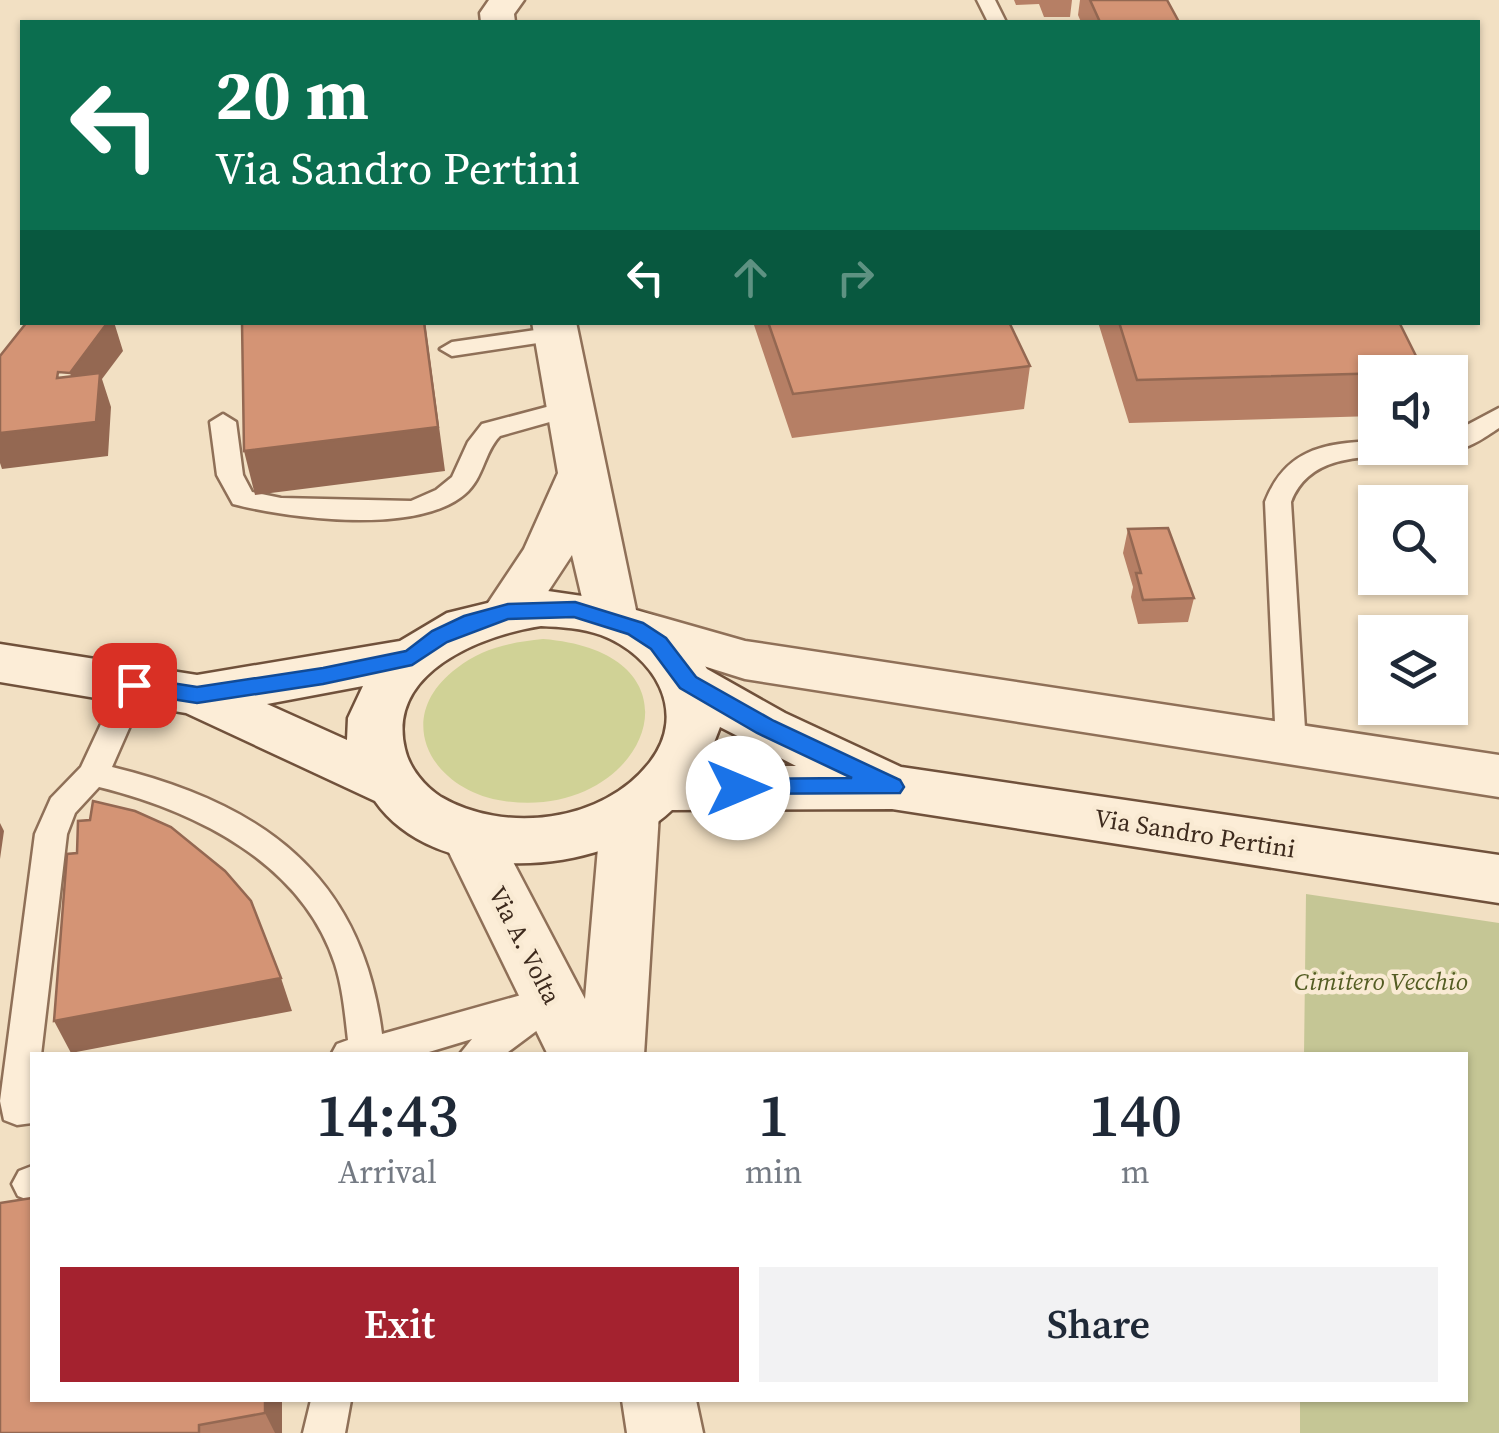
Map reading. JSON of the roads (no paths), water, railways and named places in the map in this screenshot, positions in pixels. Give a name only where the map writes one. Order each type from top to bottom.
[{"type":"main road","points":[[555,328],[602,586],[625,624],[658,643],[688,683],[694,714],[688,747],[646,800],[594,830],[553,840],[510,842],[470,836],[436,824],[410,806],[390,784],[376,752],[375,719],[388,686],[412,658],[440,637],[472,621],[508,612],[575,610],[625,624],[746,660],[1499,776]]},
{"type":"main road","points":[[508,612],[548,554],[582,473]]},
{"type":"main road","points":[[197,695],[412,658]]},
{"type":"main road","points":[[0,663],[197,695],[390,784]]},
{"type":"main road","name":"Via Sandro Pertini","points":[[688,683],[766,727],[892,787]]},
{"type":"main road","name":"Via Sandro Pertini","points":[[646,800],[892,787],[1499,878]]},
{"type":"main road","points":[[612,1052],[646,800]]},
{"type":"main road","name":"Via A. Volta","points":[[470,836],[579,1052]]},
{"type":"main road","points":[[659,1402],[665,1433]]},
{"type":"lane","points":[[452,348],[555,328]]},
{"type":"lane","points":[[223,422],[230,476],[242,498],[281,507],[406,511],[423,508],[453,490],[471,468],[481,438],[491,430],[570,409]]},
{"type":"lane","points":[[1468,437],[1499,416]]},
{"type":"lane","points":[[1291,745],[1278,502],[1294,468],[1324,456],[1358,453]]},
{"type":"lane","points":[[30,1106],[17,1109],[47,852],[62,807],[92,774],[134,685]]},
{"type":"lane","points":[[92,774],[154,788],[215,813],[292,869],[326,912],[352,962],[357,1052]]},
{"type":"lane","points":[[368,1052],[553,1000]]},
{"type":"lane","points":[[480,1052],[553,1000]]},
{"type":"lane","points":[[324,1433],[331,1402]]},
{"type":"park label","name":"Cimitero Vecchio","points":[[1381,981]]}]
